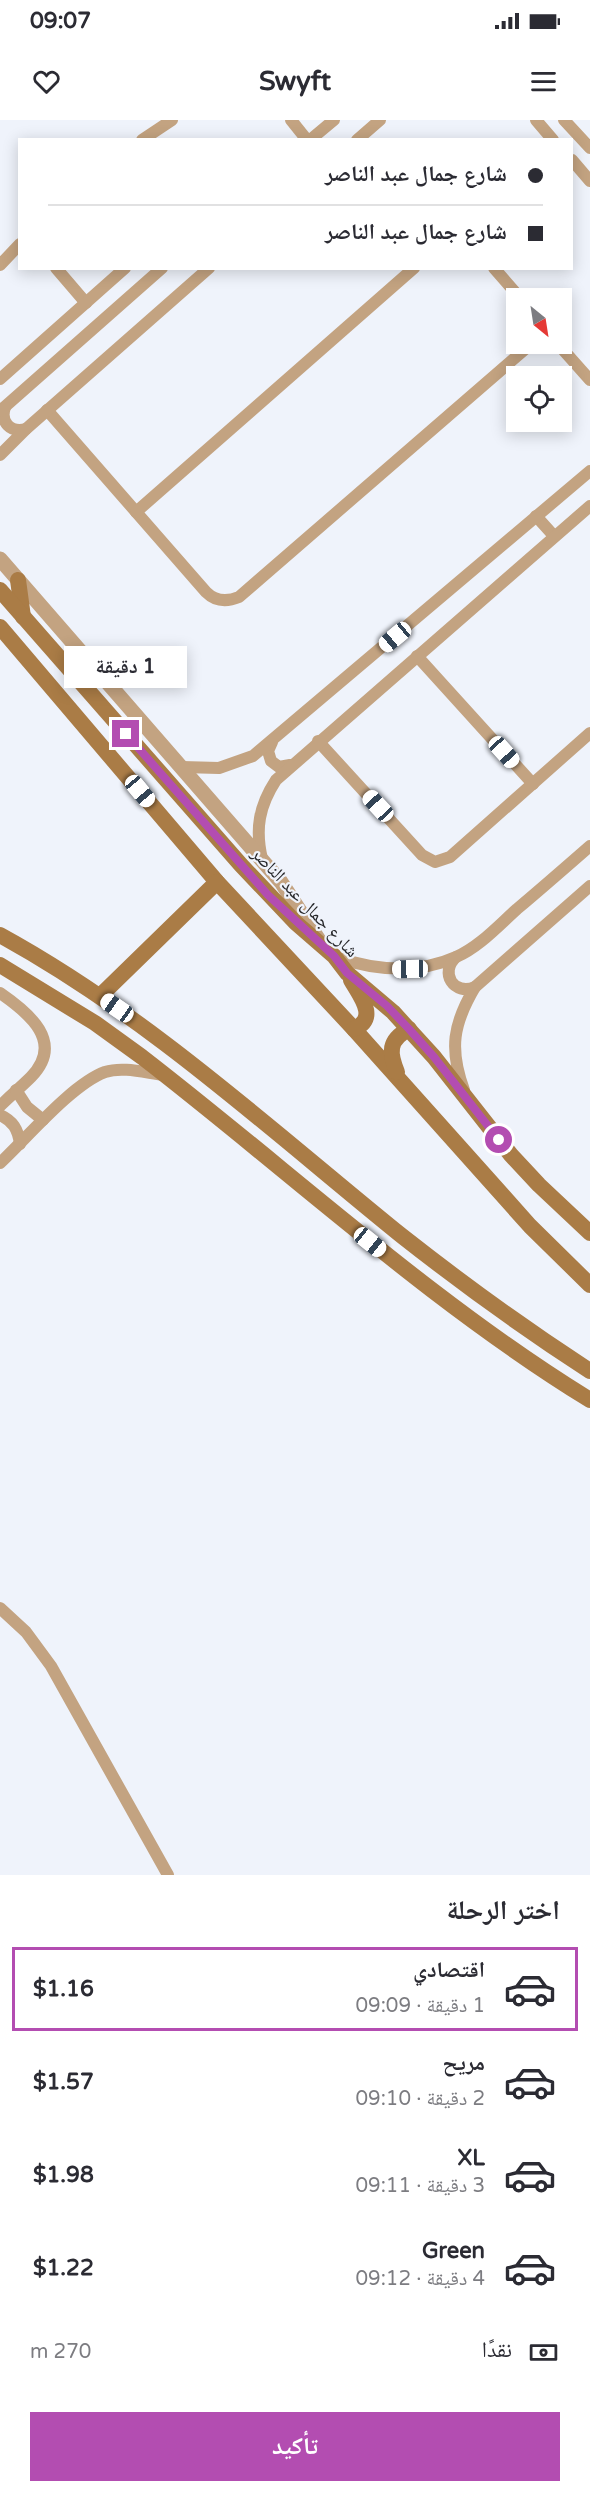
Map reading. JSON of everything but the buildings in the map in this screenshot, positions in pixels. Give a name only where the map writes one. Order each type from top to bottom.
[{"type":"main road","points":[[18,580],[23,617]]},
{"type":"main road","name":"شارع جمال عبد الناصر","points":[[0,590],[241,865],[330,953],[347,973],[387,1006],[409,1029],[512,1155],[539,1185],[590,1233]]},
{"type":"main road","points":[[0,627],[217,882],[354,1029],[530,1226],[590,1285]]},
{"type":"main road","points":[[100,996],[217,882]]},
{"type":"main road","points":[[0,935],[100,996],[182,1056],[402,1235],[505,1314],[590,1371]]},
{"type":"main road","points":[[0,965],[95,1023],[166,1075],[388,1256],[491,1335],[590,1400]]},
{"type":"main road","points":[[347,973],[366,1008],[367,1015],[365,1022],[354,1029]]},
{"type":"main road","points":[[402,1084],[390,1053],[396,1038],[409,1029]]},
{"type":"main road","points":[[491,1335],[505,1314]]},
{"type":"street","points":[[145,138],[172,120]]},
{"type":"street","points":[[291,120],[307,138]]},
{"type":"street","points":[[359,138],[380,120]]},
{"type":"street","points":[[536,120],[551,138]]},
{"type":"street","points":[[564,120],[590,148]]},
{"type":"street","points":[[311,138],[330,121]]},
{"type":"street","points":[[573,161],[590,181]]},
{"type":"street","points":[[0,265],[18,246]]},
{"type":"street","points":[[58,270],[86,303]]},
{"type":"street","points":[[0,379],[123,270]]},
{"type":"street","points":[[26,429],[16,430],[7,426],[2,409],[160,270]]},
{"type":"street","points":[[0,454],[207,270]]},
{"type":"street","points":[[136,512],[412,270]]},
{"type":"street","points":[[496,270],[511,288]]},
{"type":"street","points":[[47,410],[210,596],[217,600],[232,600],[239,597],[519,354]]},
{"type":"street","points":[[567,354],[590,380]]},
{"type":"street","points":[[182,767],[219,768],[253,756],[590,471]]},
{"type":"street","points":[[263,860],[258,835],[261,810],[276,780],[290,765],[590,506]]},
{"type":"street","points":[[536,516],[554,536]]},
{"type":"street","points":[[0,559],[263,860],[297,904],[330,953],[363,966],[386,969],[410,969],[456,957],[477,944],[590,846]]},
{"type":"street","points":[[417,656],[533,784]]},
{"type":"street","points":[[318,741],[422,855],[435,862],[450,857],[590,733]]},
{"type":"street","points":[[272,742],[268,751],[271,761],[279,767],[290,765]]},
{"type":"street","points":[[467,1099],[455,1066],[454,1046],[457,1025],[464,1005],[475,987],[590,886]]},
{"type":"street","points":[[456,957],[449,967],[449,979],[452,984],[463,990],[475,987]]},
{"type":"street","points":[[0,993],[31,1016],[45,1042],[45,1056],[33,1076],[0,1106]]},
{"type":"street","points":[[0,1163],[78,1089],[104,1072],[123,1070],[166,1075]]},
{"type":"street","points":[[16,1090],[27,1107],[43,1120]]},
{"type":"street","points":[[0,1115],[9,1119],[15,1126],[20,1144]]},
{"type":"street","points":[[0,1608],[26,1632],[51,1666],[168,1875]]},
{"type":"route","points":[[126,734],[268,895],[334,956],[347,973],[387,1006],[409,1029],[499,1140]]}]
